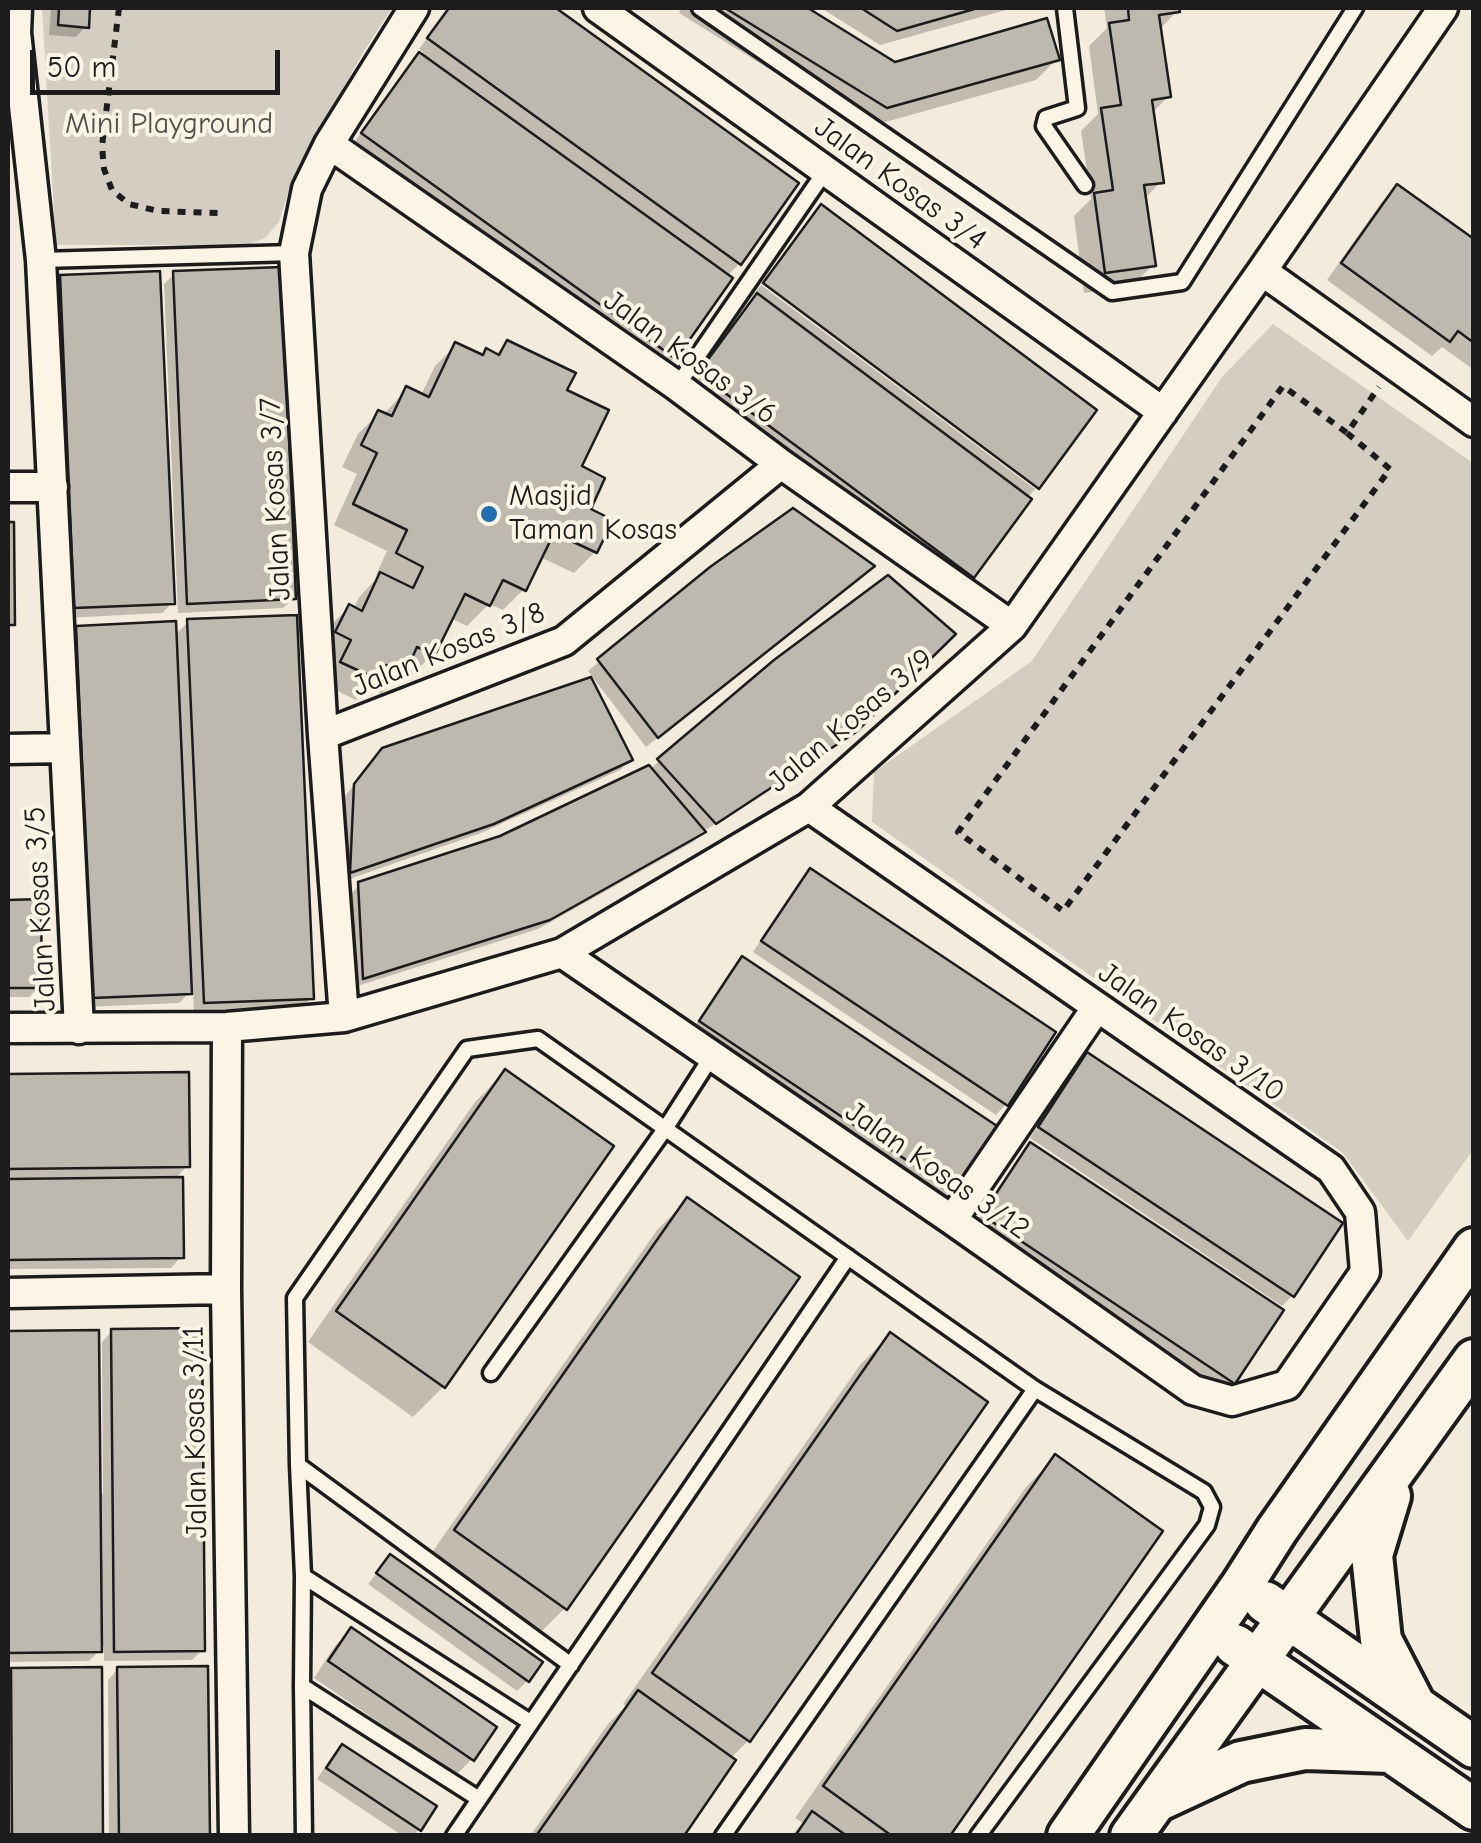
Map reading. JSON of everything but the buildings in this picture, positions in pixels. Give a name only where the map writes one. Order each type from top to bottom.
[{"type":"street","name":"Jalan Kosas 3/5","points":[[16,8],[41,260],[79,1028]]},
{"type":"street","name":"Jalan Kosas 3/7","points":[[344,1016],[294,253],[307,189],[329,144],[414,8]]},
{"type":"street","name":"Jalan Kosas 3/4","points":[[598,8],[1164,412]]},
{"type":"street","name":"Jalan Kosas 3/9","points":[[8,1028],[227,1027],[344,1016],[562,953],[808,807],[1012,626],[1443,8]]},
{"type":"street","name":"Jalan Kosas 3/6","points":[[329,144],[1012,626]]},
{"type":"street","points":[[1262,272],[1474,422]]},
{"type":"street","name":"Jalan Kosas 3/8","points":[[323,735],[564,642],[781,464]]},
{"type":"street","points":[[8,488],[52,487]]},
{"type":"street","points":[[8,749],[65,748]]},
{"type":"street","name":"Jalan Kosas 3/10","points":[[808,807],[1331,1169],[1360,1212],[1365,1272],[1287,1385]]},
{"type":"street","name":"Jalan Kosas 3/12","points":[[562,953],[1193,1390],[1232,1401],[1287,1385]]},
{"type":"street","points":[[952,1220],[1097,1007]]},
{"type":"street","name":"Jalan Kosas 3/11","points":[[227,1027],[226,1289],[234,1836]]},
{"type":"street","points":[[1068,1836],[1474,1250]]},
{"type":"street","points":[[8,1292],[226,1289]]},
{"type":"street","points":[[1142,1819],[1474,1360]]},
{"type":"street","points":[[1398,1468],[1372,1556],[1382,1640],[1416,1706]]},
{"type":"street","points":[[1242,1586],[1474,1746]]},
{"type":"street","points":[[1212,1629],[1474,1810]]},
{"type":"street","points":[[1142,1819],[1241,1762],[1305,1749],[1390,1752]]},
{"type":"lane","points":[[700,8],[1112,292],[1182,282],[1355,8]]},
{"type":"lane","points":[[1066,8],[1077,108],[1046,118],[1044,126],[1086,186]]},
{"type":"lane","points":[[677,386],[826,170]]},
{"type":"lane","points":[[41,260],[294,253]]},
{"type":"lane","points":[[304,1836],[303,1576],[295,1298],[467,1049],[538,1040],[1035,1389],[1204,1492],[1212,1508],[1207,1525],[978,1836]]},
{"type":"lane","points":[[491,1374],[665,1129],[712,1056]]},
{"type":"lane","points":[[454,1836],[848,1257]]},
{"type":"lane","points":[[723,1836],[1035,1389]]},
{"type":"lane","points":[[298,1465],[571,1664]]},
{"type":"lane","points":[[303,1576],[530,1722]]},
{"type":"lane","points":[[302,1686],[478,1800]]},
{"type":"path","points":[[119,8],[102,146],[104,169],[112,190],[129,204],[158,211],[220,213]]},
{"type":"path","points":[[1346,434],[1394,366]]},
{"type":"path","points":[[1282,386],[1346,434],[1390,469],[1063,911],[958,832],[1282,386]]},
{"type":"green space","name":"Mini Playground","points":[[42,8],[392,8],[292,180],[279,222],[265,238],[246,245],[56,245]]},
{"type":"green space","points":[[1273,324],[1473,463],[1473,1150],[1408,1241],[1343,1153],[872,822],[874,772],[1032,661],[1222,377]]},
{"type":"place","name":"Masjid Taman Kosas","points":[[489,514]]}]
